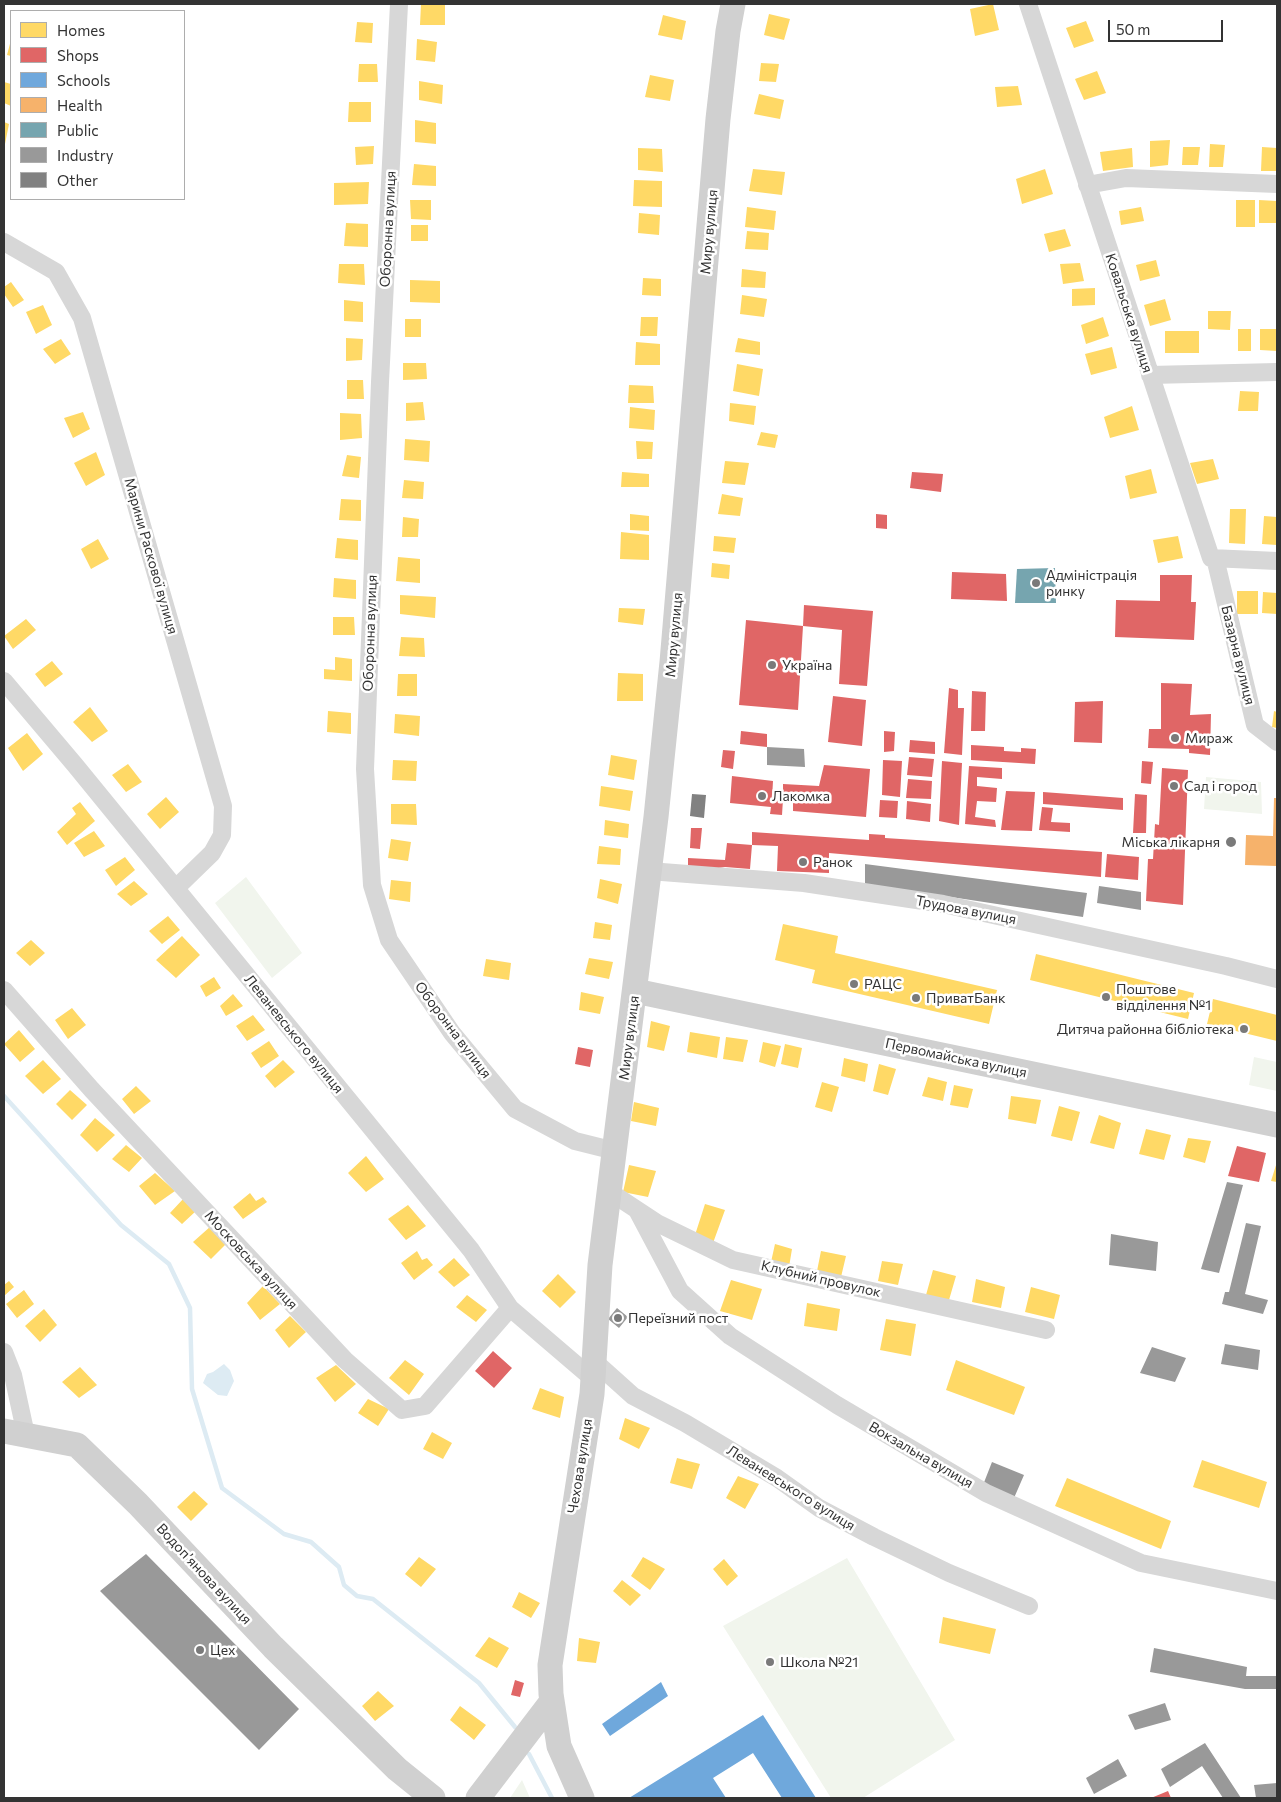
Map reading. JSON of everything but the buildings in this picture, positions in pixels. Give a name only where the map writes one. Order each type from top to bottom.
[{"type":"street","name":"Оборонна вулиця","points":[[399,4],[380,382],[365,769],[372,885],[389,940],[452,1033],[514,1109],[575,1141],[615,1151]]},
{"type":"street","name":"Миру вулиця","points":[[600,1265],[650,871],[672,662],[718,119],[733,4]]},
{"type":"street","name":"Ковальська вулиця","points":[[1028,4],[1211,558],[1215,558]]},
{"type":"street","points":[[1087,185],[1126,178],[1277,184]]},
{"type":"street","name":"Марини Раскової вулиця","points":[[4,242],[56,272],[82,318],[224,806],[222,835],[212,853],[176,888]]},
{"type":"street","points":[[1150,375],[1277,372]]},
{"type":"street","points":[[1215,558],[1277,561]]},
{"type":"street","name":"Базарна вулиця","points":[[1215,558],[1255,724],[1277,742]]},
{"type":"street","name":"Леваневського вулиця","points":[[4,681],[75,764],[471,1250],[510,1308],[593,1370],[633,1396],[685,1423],[760,1468],[819,1508],[932,1565],[1029,1606]]},
{"type":"street","name":"Трудова вулиця","points":[[650,871],[804,883],[943,904],[1211,962],[1277,979]]},
{"type":"street","name":"Московська вулиця","points":[[4,990],[92,1090],[345,1360],[402,1410],[425,1406],[510,1308]]},
{"type":"street","name":"Первомайська вулиця","points":[[635,991],[1277,1125]]},
{"type":"street","name":"Клубний провулок","points":[[610,1192],[656,1223],[732,1260],[1046,1330]]},
{"type":"street","name":"Вокзальна вулиця","points":[[637,1210],[680,1291],[730,1336],[837,1405],[986,1493],[1141,1563],[1277,1591]]},
{"type":"street","name":"Чехова вулиця","points":[[582,1798],[559,1746],[552,1701],[550,1665],[593,1370],[600,1265]]},
{"type":"street","name":"Водоп’янова вулиця","points":[[4,1352],[13,1375],[15,1433],[78,1445],[138,1504],[273,1647],[397,1769],[433,1798]]},
{"type":"street","points":[[478,1798],[552,1701]]},
{"type":"shaded area","points":[[1206,777],[1261,782],[1262,814],[1204,809]]},
{"type":"shaded area","points":[[246,877],[302,953],[272,978],[215,903]]},
{"type":"shaded area","points":[[1254,1057],[1277,1062],[1277,1091],[1249,1085]]},
{"type":"shaded area","points":[[224,1364],[230,1370],[234,1381],[227,1396],[218,1395],[203,1383],[207,1374]]},
{"type":"shaded area","points":[[847,1558],[955,1740],[863,1798],[831,1798],[723,1626]]},
{"type":"shaded area","points":[[522,1780],[530,1798],[510,1798]]},
{"type":"waterway","points":[[4,1096],[121,1225],[169,1264],[190,1308],[192,1389],[222,1488],[284,1534],[311,1542],[339,1567],[344,1585],[357,1596],[373,1599],[479,1683],[515,1727]]},
{"type":"waterway","points":[[529,1754],[552,1798]]},
{"type":"place","name":"Адміністрація ринку","points":[[1036,583]]},
{"type":"place","name":"Україна","points":[[772,665]]},
{"type":"place","name":"Мираж","points":[[1175,738]]},
{"type":"place","name":"Сад і город","points":[[1174,786]]},
{"type":"place","name":"Лакомка","points":[[762,796]]},
{"type":"place","name":"Міська лікарня","points":[[1231,842]]},
{"type":"place","name":"Ранок","points":[[803,862]]},
{"type":"place","name":"РАЦС","points":[[854,984]]},
{"type":"place","name":"Поштове відділення №1","points":[[1106,997]]},
{"type":"place","name":"ПриватБанк","points":[[916,998]]},
{"type":"place","name":"Дитяча районна бібліотека","points":[[1244,1029]]},
{"type":"place","name":"Переїзний пост","points":[[618,1318]]},
{"type":"place","name":"Цех","points":[[200,1650]]},
{"type":"place","name":"Школа №21","points":[[770,1662]]}]
